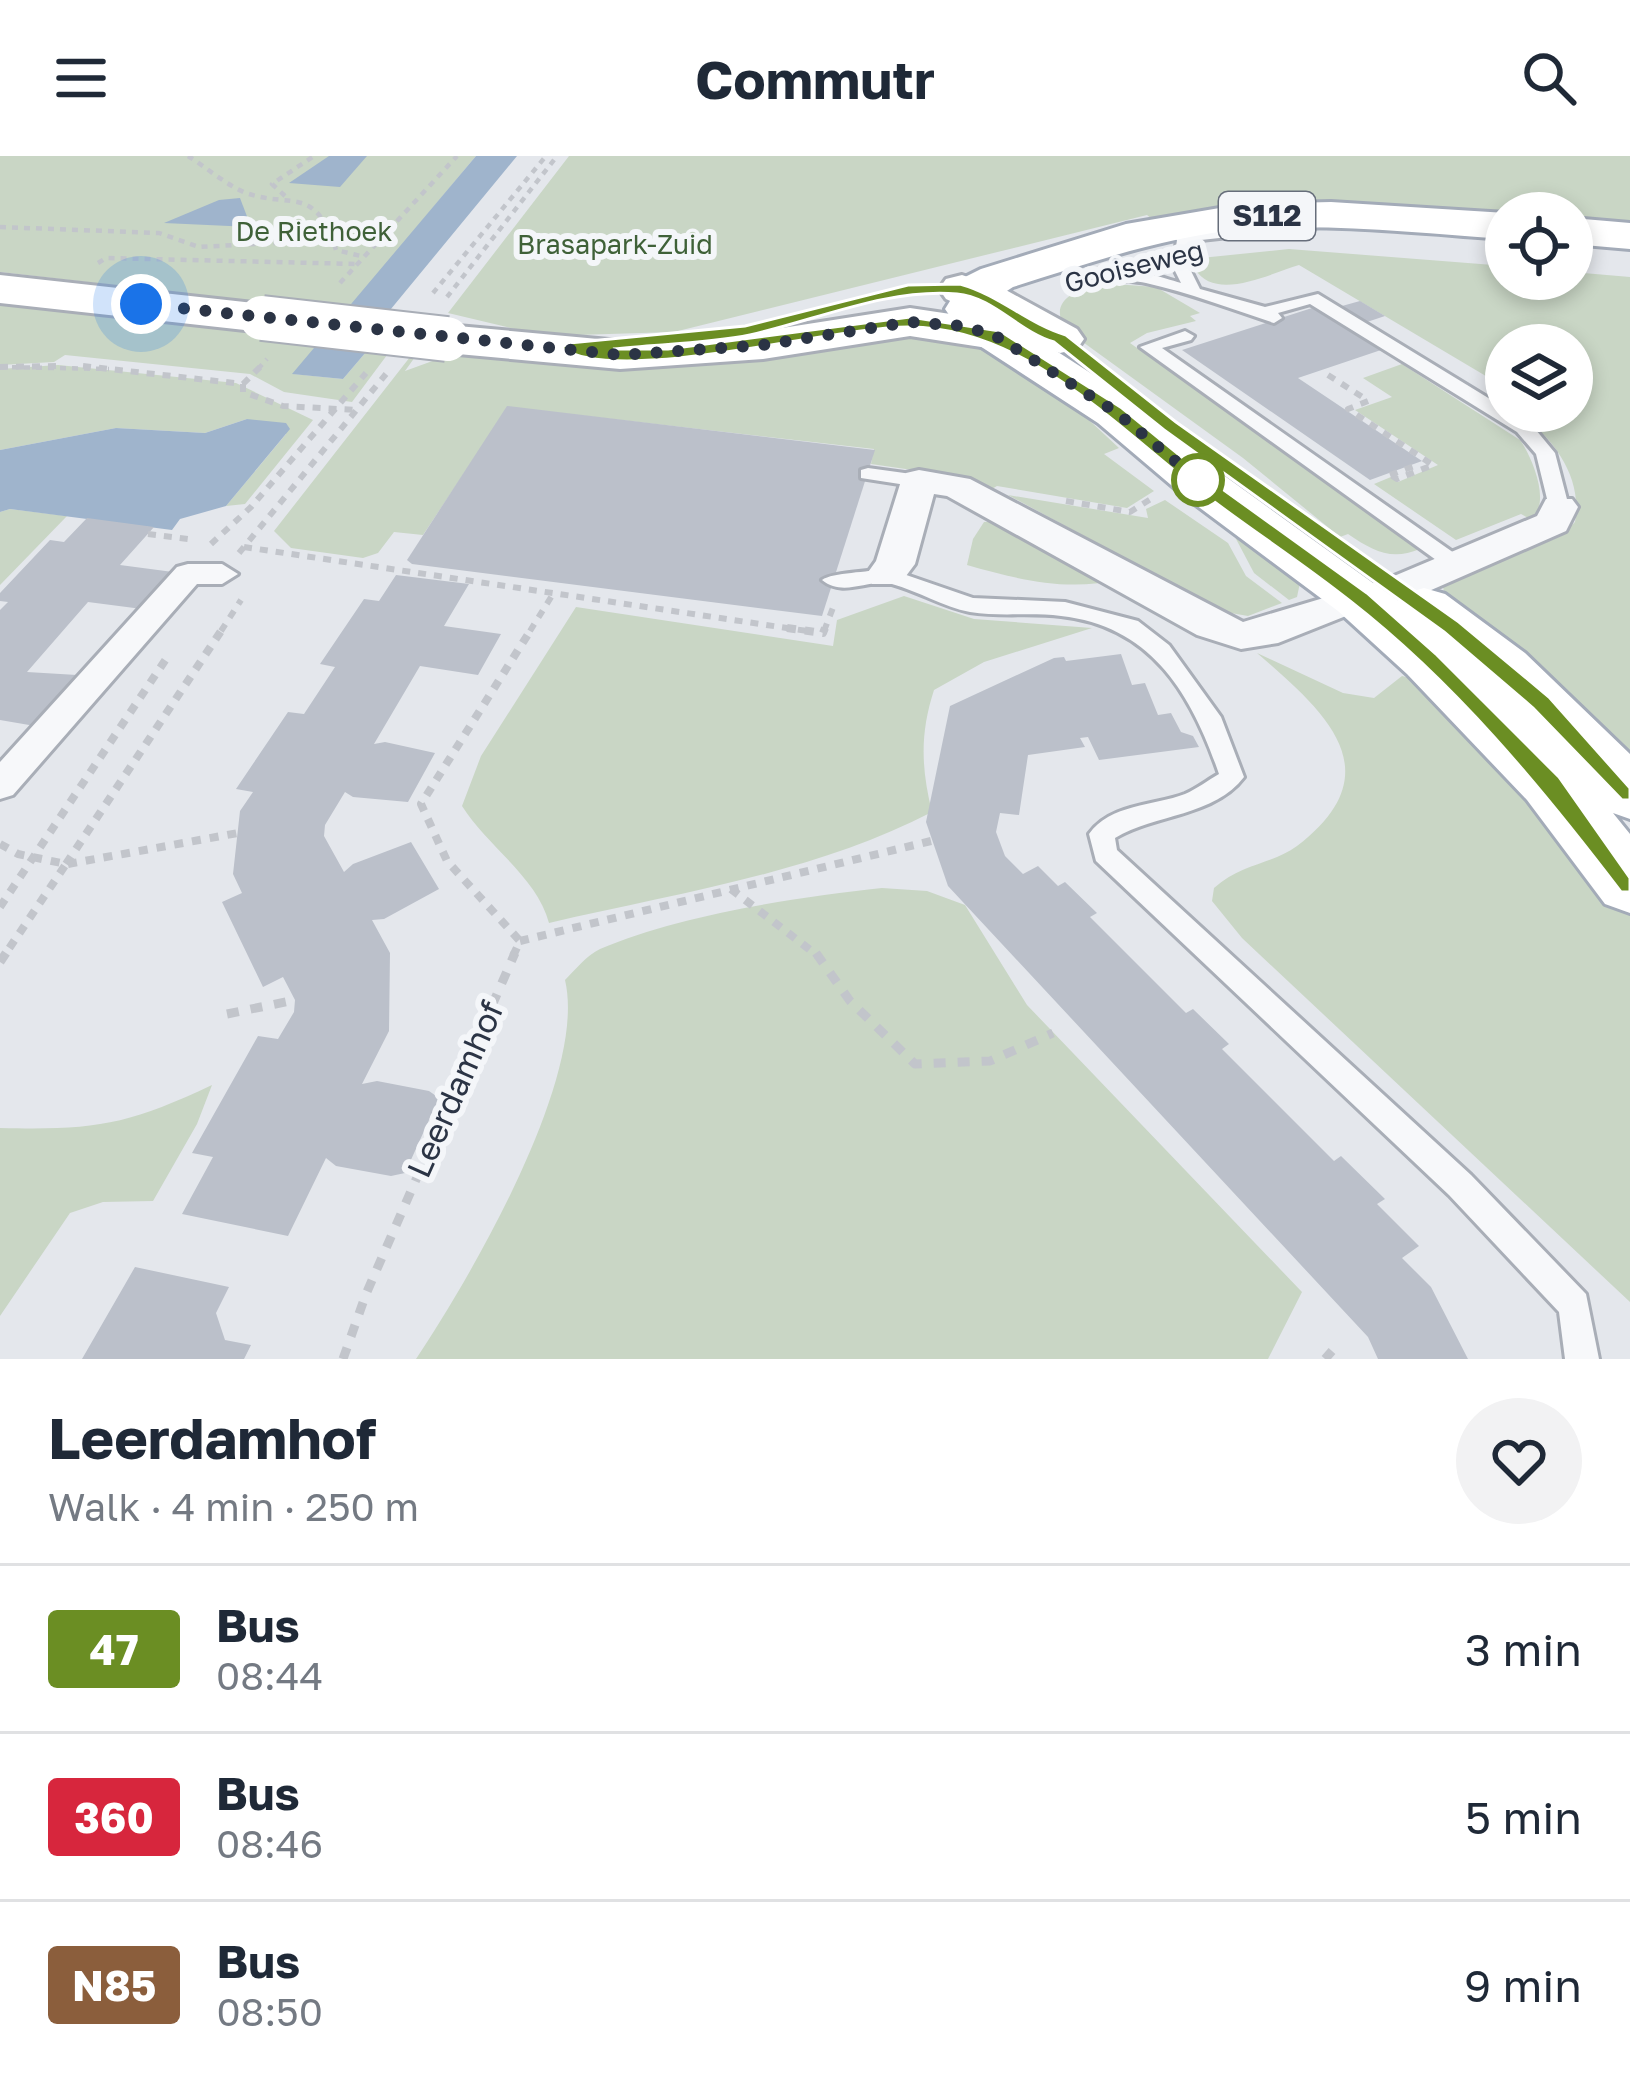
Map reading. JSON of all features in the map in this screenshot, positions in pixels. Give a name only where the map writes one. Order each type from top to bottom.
[{"type":"main road","name":"Gooiseweg","points":[[1181,254],[1331,214],[1485,225]]},
{"type":"main road","points":[[1593,233],[1630,236]]},
{"type":"main road","name":"Gooiseweg","points":[[1055,313],[1106,257],[1318,239],[1485,251]]},
{"type":"main road","name":"S112","points":[[0,289],[262,319],[437,320],[569,348],[620,355],[668,354],[909,306],[1084,240],[1106,257]]},
{"type":"main road","points":[[983,310],[997,278],[1106,257]]},
{"type":"main road","points":[[1593,260],[1630,263]]},
{"type":"main road","points":[[909,306],[983,310],[1041,333],[1055,313],[1170,426],[1379,593],[1430,660],[1551,783],[1630,885]]},
{"type":"main road","points":[[983,310],[1229,500],[1503,668],[1630,794]]},
{"type":"street","points":[[886,575],[895,564],[919,481],[970,492],[1224,632],[1263,634],[1457,565],[1553,523],[1559,507]]},
{"type":"street","points":[[0,786],[219,579]]},
{"type":"lane","points":[[1181,254],[1271,316],[1312,298],[1508,417],[1540,444],[1559,507]]},
{"type":"lane","points":[[1185,336],[1149,347],[1457,565]]},
{"type":"lane","points":[[868,474],[919,481]]},
{"type":"lane","points":[[838,581],[886,575],[971,605],[1065,609],[1130,626],[1161,650],[1214,723],[1232,777],[1195,800],[1127,819],[1102,834],[1105,854],[1460,1185],[1574,1305],[1582,1359]]},
{"type":"path","points":[[188,156],[248,193],[297,198],[328,225],[336,250],[365,257],[458,156]]},
{"type":"path","points":[[286,197],[272,184],[314,156]]},
{"type":"path","points":[[437,320],[546,156]]},
{"type":"path","points":[[0,227],[159,233],[199,248],[332,240]]},
{"type":"path","points":[[110,272],[95,264],[106,258],[359,264]]},
{"type":"path","points":[[0,367],[78,365],[244,384],[243,392],[269,404],[357,410]]},
{"type":"path","points":[[0,962],[67,864],[219,579],[367,372]]},
{"type":"path","points":[[1328,375],[1368,401],[1348,409],[1433,465],[1397,479],[1391,475],[1414,464]]},
{"type":"path","points":[[1069,502],[1130,512],[1145,503]]},
{"type":"path","points":[[244,547],[824,633],[838,581]]},
{"type":"path","points":[[261,569],[274,549]]},
{"type":"path","points":[[553,594],[421,804],[447,861],[520,941],[931,842]]},
{"type":"path","points":[[0,907],[172,650]]},
{"type":"path","points":[[0,844],[67,864],[238,832]]},
{"type":"path","points":[[730,888],[814,951],[850,1001],[915,1064],[990,1061],[1053,1033]]},
{"type":"path","name":"Leerdamhof","points":[[343,1359],[366,1294],[520,941]]},
{"type":"path","points":[[227,1014],[295,1000]]},
{"type":"green space","name":"De Riethoek","points":[[0,156],[476,156],[346,312],[0,272]]},
{"type":"green space","name":"Brasapark-Zuid","points":[[569,156],[1630,156],[1630,226],[1593,223],[1593,192],[1485,192],[1485,214],[1153,220],[1147,215],[674,332],[544,336],[448,313]]},
{"type":"green space","points":[[1289,249],[1485,264],[1485,300],[1593,300],[1593,274],[1630,277],[1630,782],[1446,608],[1443,586],[1561,536],[1575,522],[1570,474],[1541,432],[1593,432],[1593,324],[1485,324],[1485,376],[1299,265],[1243,283],[1215,284],[1195,269],[1201,258]]},
{"type":"green space","points":[[1100,283],[1156,287],[1200,313],[1190,316],[1196,321],[1147,333],[1130,343],[1420,549],[1391,554],[1348,534],[1340,537],[1243,458],[1069,332],[1062,322],[1061,306],[1072,294]]},
{"type":"green space","points":[[0,303],[322,339],[294,374],[343,379],[372,345],[393,347],[352,402],[284,392],[250,374],[65,355],[54,362],[0,365]]},
{"type":"green space","points":[[963,333],[1046,380],[1119,448],[1104,454],[1154,491],[1127,508],[997,486],[988,491],[954,476],[871,464],[874,449],[508,407],[423,535],[394,532],[378,553],[363,558],[291,548],[274,531],[410,357],[415,357],[405,371],[438,359],[442,348]]},
{"type":"green space","points":[[1402,364],[1485,417],[1485,432],[1508,432],[1520,440],[1535,469],[1540,493],[1536,513],[1530,519],[1521,514],[1456,540],[1374,484],[1391,477],[1398,482],[1438,465],[1355,410],[1392,397],[1363,378]]},
{"type":"green space","points":[[58,365],[236,383],[313,420],[245,504],[226,506],[286,434],[247,419],[205,433],[116,428],[0,450],[0,369]]},
{"type":"green space","points":[[1008,495],[1148,518],[1146,509],[1165,500],[1228,543],[1246,576],[1282,603],[1248,616],[1225,612]]},
{"type":"green space","points":[[0,512],[67,516],[0,585]]},
{"type":"green space","points":[[1000,521],[1122,579],[1063,584],[967,565],[973,539],[984,522]]},
{"type":"green space","points":[[1235,537],[1276,558],[1301,578],[1297,597],[1289,600],[1254,573]]},
{"type":"green space","points":[[904,596],[974,619],[1092,628],[984,662],[934,690],[924,751],[932,812],[793,866],[549,923],[523,876],[462,806],[481,756],[576,607],[833,646],[837,620]]},
{"type":"green space","points":[[1257,653],[1343,693],[1374,698],[1402,676],[1427,682],[1630,851],[1630,1302],[1242,938],[1212,901],[1214,888],[1225,880],[1297,846],[1326,819],[1342,792],[1345,767],[1339,743],[1325,720]]},
{"type":"green space","points":[[882,888],[927,891],[965,905],[1027,1005],[1302,1292],[1268,1359],[416,1359],[493,1229],[542,1121],[559,1069],[567,1021],[565,980],[577,967],[600,949],[665,926],[776,902]]},
{"type":"green space","points":[[212,1085],[197,1124],[153,1201],[103,1202],[70,1213],[0,1316],[0,1128],[109,1123]]},
{"type":"water","points":[[329,156],[367,156],[340,187],[289,183]]},
{"type":"water","points":[[476,156],[517,156],[386,315],[372,345],[343,379],[292,374]]},
{"type":"water","points":[[240,198],[251,227],[164,223],[219,200]]},
{"type":"water","points":[[247,419],[286,423],[290,429],[226,506],[180,519],[172,530],[10,509],[0,512],[0,450],[116,428],[205,433]]},
{"type":"building","points":[[1360,301],[1385,316],[1367,322],[1342,306]]},
{"type":"building","points":[[1312,308],[1381,350],[1298,378],[1422,461],[1370,480],[1182,350]]},
{"type":"building","points":[[507,406],[875,450],[822,616],[412,564],[407,560]]},
{"type":"building","points":[[87,518],[154,527],[120,565],[173,572],[142,609],[88,602],[27,672],[77,675],[83,680],[35,726],[0,720],[0,610],[8,602],[0,601],[0,593],[50,540],[64,542]]},
{"type":"building","points":[[396,575],[469,584],[444,626],[501,634],[478,675],[420,666],[374,744],[435,753],[408,802],[353,797],[345,792],[325,825],[324,836],[344,872],[353,864],[411,842],[439,889],[384,919],[372,920],[390,953],[389,1031],[362,1084],[377,1081],[429,1091],[439,1098],[405,1173],[391,1176],[336,1166],[326,1158],[288,1236],[182,1214],[213,1157],[192,1153],[258,1036],[278,1039],[294,1012],[295,1000],[283,977],[263,987],[222,902],[242,893],[233,874],[240,811],[253,792],[236,789],[288,712],[304,714],[335,667],[320,664],[364,599],[379,601]]},
{"type":"building","points":[[1121,654],[1132,685],[1145,683],[1158,715],[1171,713],[1181,732],[1193,736],[1199,747],[1099,760],[1088,737],[1080,738],[1085,747],[1028,755],[1019,815],[1000,813],[996,832],[1005,856],[1023,874],[1038,866],[1058,886],[1065,882],[1097,913],[1090,917],[1186,1013],[1193,1009],[1229,1044],[1222,1049],[1334,1161],[1341,1156],[1385,1199],[1377,1204],[1419,1246],[1402,1258],[1431,1287],[1468,1359],[1378,1359],[1368,1337],[948,886],[926,822],[950,706],[1054,658],[1066,661]]},
{"type":"building","points":[[135,1267],[229,1287],[216,1313],[225,1340],[251,1345],[244,1359],[82,1359]]},
{"type":"bus line","name":"47","points":[[1630,794],[1541,703],[1451,627],[1170,426],[1060,339],[1041,333],[986,297],[960,289],[908,290],[745,331],[569,348],[620,355],[668,354],[794,341],[910,322],[962,326],[994,335],[1116,412],[1203,484],[1359,598],[1430,660],[1551,783],[1630,885]]},
{"type":"route","points":[[141,304],[620,355],[763,345],[910,322],[962,326],[994,335],[1092,396],[1156,441],[1203,484],[1198,480]]}]
